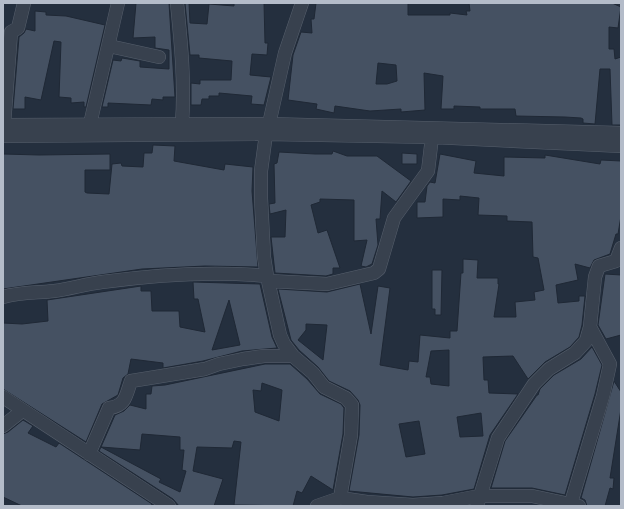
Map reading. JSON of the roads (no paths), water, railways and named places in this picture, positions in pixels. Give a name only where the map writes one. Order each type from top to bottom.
[{"type":"street","points":[[3,128],[11,32],[18,28],[24,3]]},
{"type":"street","points":[[90,124],[110,46],[118,3]]},
{"type":"street","points":[[177,3],[183,61],[184,96],[182,123]]},
{"type":"street","points":[[302,3],[285,53],[267,129],[261,171],[260,198],[268,279],[280,335],[292,356],[313,373],[324,387],[346,398],[352,405],[351,435],[340,498]]},
{"type":"street","points":[[110,46],[159,57]]},
{"type":"street","points":[[3,128],[90,124],[182,123],[267,129],[621,146]]},
{"type":"street","points":[[3,128],[621,133]]},
{"type":"street","points":[[3,297],[15,294],[55,291],[101,282],[144,277],[224,275],[327,284],[374,273],[379,269],[394,218],[428,171],[432,137]]},
{"type":"street","points":[[478,501],[498,438],[534,384],[549,369],[575,353],[583,346],[590,327],[595,277],[599,266],[616,261],[621,248]]},
{"type":"street","points":[[317,506],[340,498],[367,502],[413,505],[532,496],[575,504],[610,364],[590,327]]},
{"type":"street","points":[[89,454],[109,408],[118,407],[124,401],[131,380],[205,369],[219,364],[243,359],[264,356],[292,356]]},
{"type":"street","points":[[3,397],[22,411],[169,506]]},
{"type":"street","points":[[3,426],[22,411]]}]
